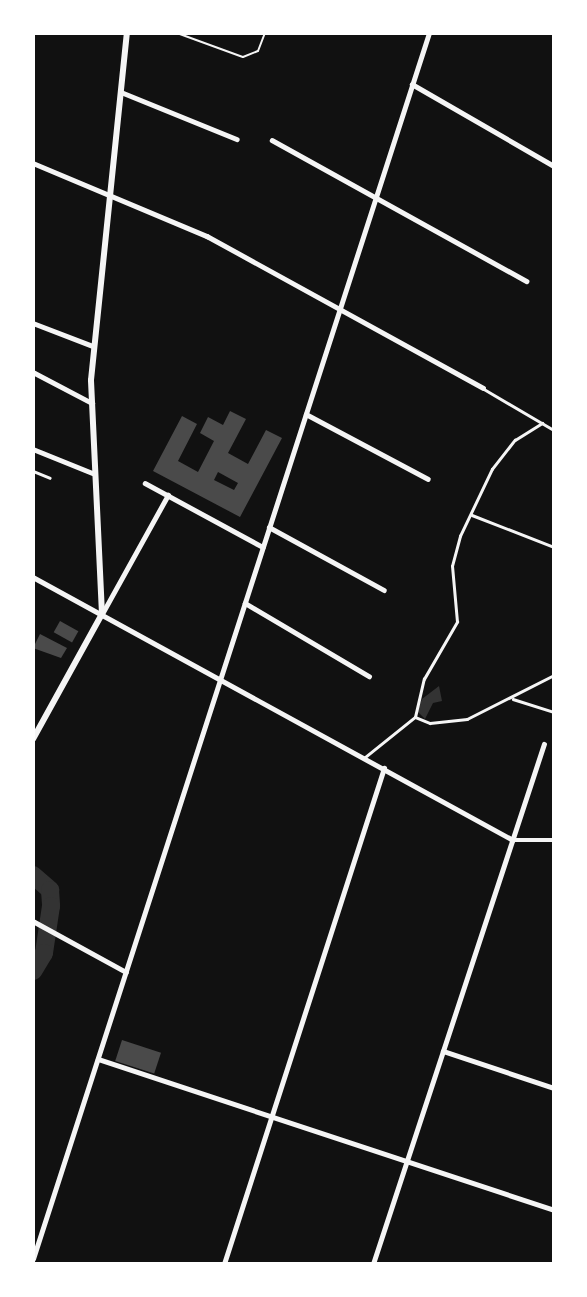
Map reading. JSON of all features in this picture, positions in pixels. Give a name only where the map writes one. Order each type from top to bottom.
[{"type":"street","points":[[102,614],[92,403],[93,346],[127,33]]},
{"type":"street","points":[[33,1259],[429,33]]},
{"type":"street","points":[[412,84],[554,166]]},
{"type":"street","points":[[121,92],[237,139]]},
{"type":"street","points":[[272,140],[526,281]]},
{"type":"street","points":[[33,163],[110,193],[207,236],[483,388]]},
{"type":"street","points":[[33,323],[93,346]]},
{"type":"street","points":[[33,372],[92,403]]},
{"type":"street","points":[[306,414],[428,479]]},
{"type":"street","points":[[33,449],[96,474]]},
{"type":"street","points":[[145,483],[263,547]]},
{"type":"street","points":[[33,739],[168,495]]},
{"type":"street","points":[[269,527],[384,590]]},
{"type":"street","points":[[33,577],[513,840],[554,840]]},
{"type":"street","points":[[245,603],[369,676]]},
{"type":"street","points":[[373,1264],[544,744]]},
{"type":"street","points":[[224,1264],[384,768]]},
{"type":"street","points":[[33,921],[126,972]]},
{"type":"street","points":[[443,1051],[554,1088]]},
{"type":"street","points":[[98,1059],[554,1210]]},
{"type":"lane","points":[[483,388],[554,428]]},
{"type":"lane","points":[[364,758],[415,717],[424,679],[457,622],[452,566],[471,515],[500,457],[542,423]]},
{"type":"lane","points":[[33,471],[50,478]]},
{"type":"lane","points":[[471,515],[554,547]]},
{"type":"lane","points":[[415,717],[430,723],[467,719],[513,699],[554,676]]},
{"type":"lane","points":[[513,699],[554,712]]},
{"type":"path","points":[[177,33],[243,57],[258,51],[265,33]]},
{"type":"shaded area","points":[[439,686],[442,701],[433,703],[425,719],[417,711],[422,699]]},
{"type":"building","points":[[230,411],[246,419],[228,453],[248,464],[266,430],[282,438],[240,517],[153,471],[182,416],[197,424],[178,461],[198,472],[214,441],[200,433],[208,417],[223,425]],"holes":[[[218,472],[238,483],[234,490],[214,480]]]},
{"type":"building","points":[[60,621],[78,631],[72,643],[54,632]]},
{"type":"building","points":[[40,634],[67,648],[61,658],[33,648]]},
{"type":"building","points":[[122,1040],[161,1053],[154,1074],[115,1061]]},
{"type":"waterway","points":[[33,875],[50,890],[51,906],[44,953],[33,971]]}]
